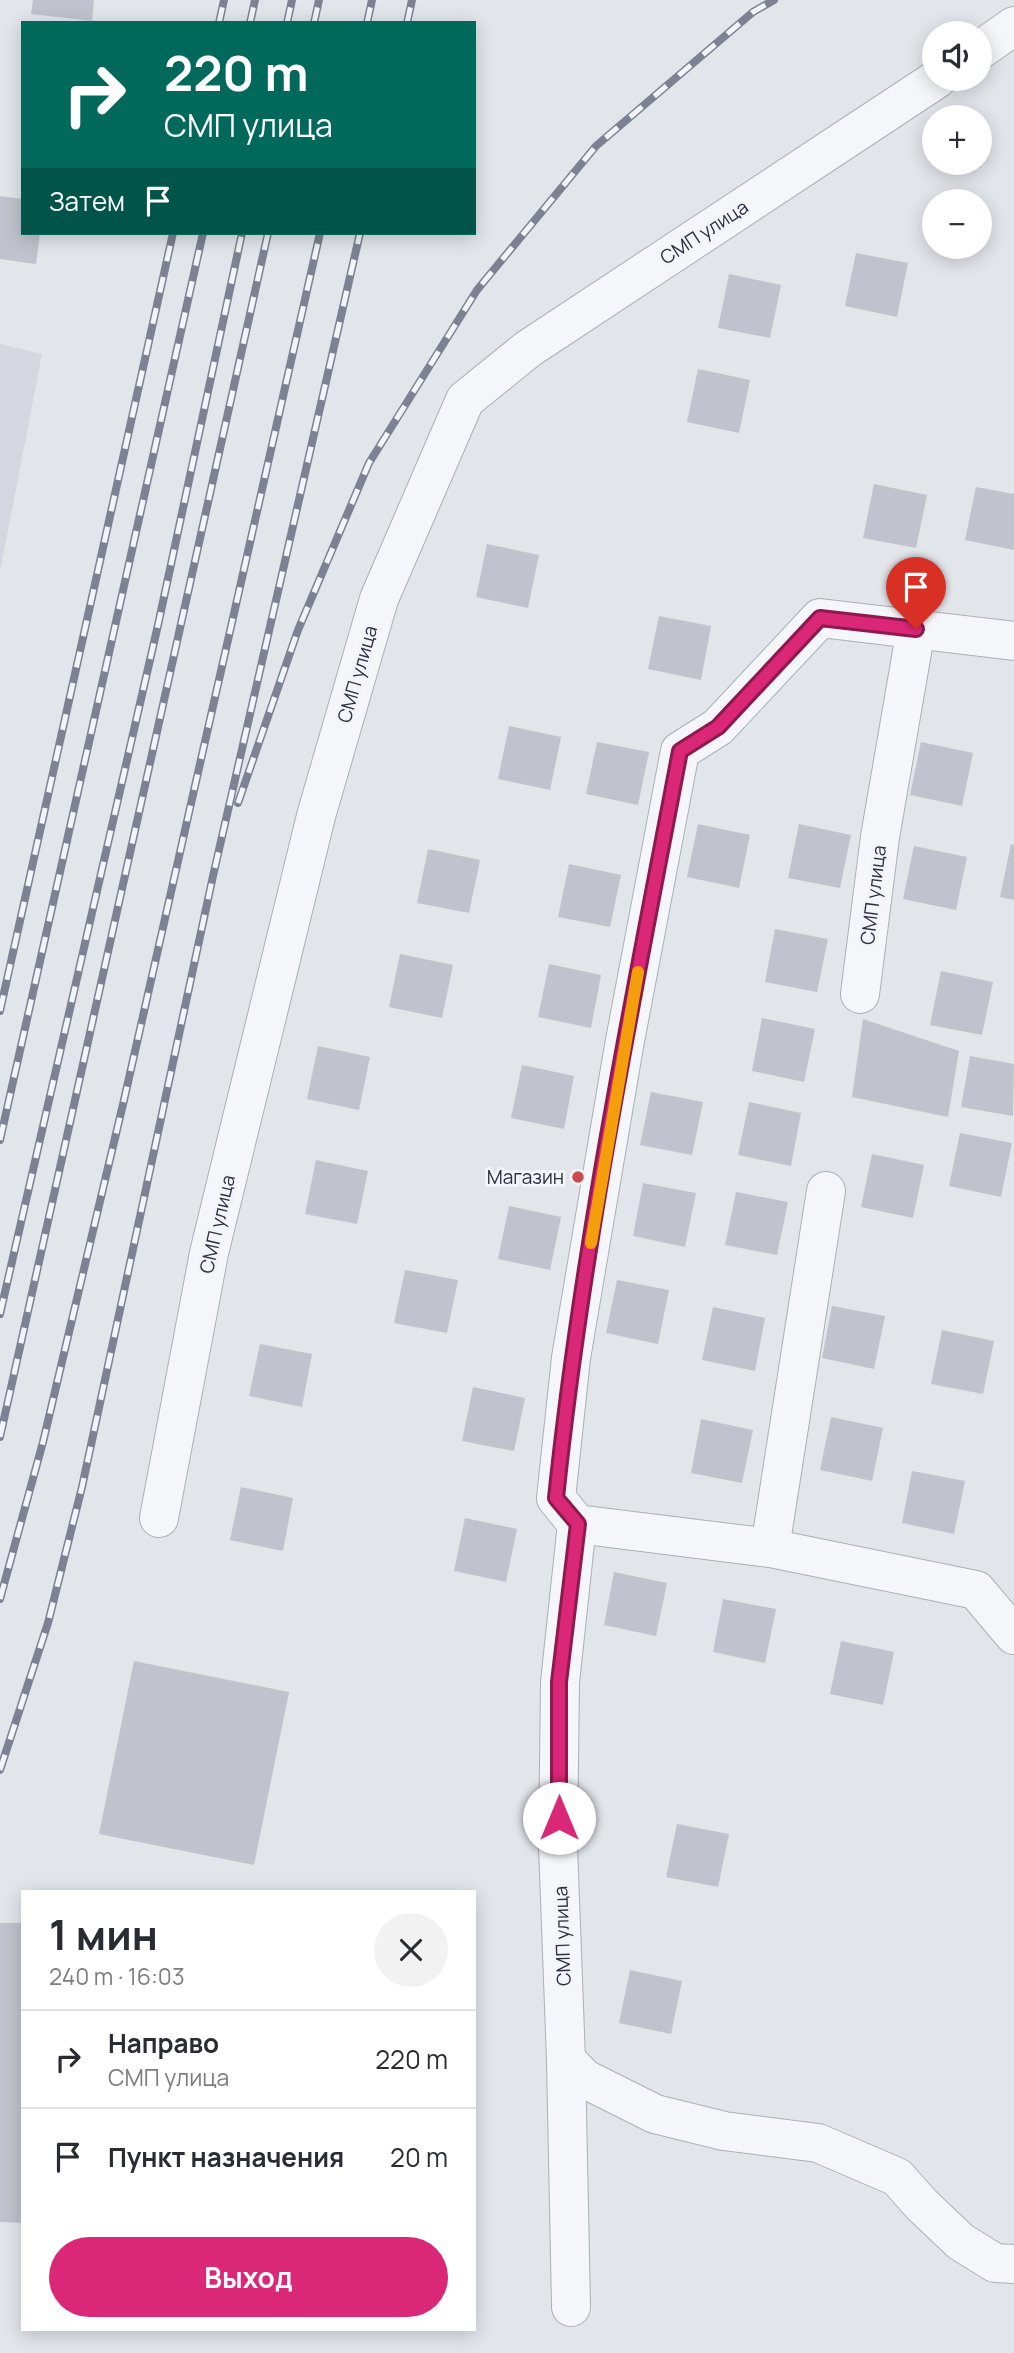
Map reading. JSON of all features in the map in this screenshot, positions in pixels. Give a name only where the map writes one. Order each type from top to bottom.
[{"type":"street","points":[[992,42],[1014,26]]},
{"type":"street","name":"СМП улица","points":[[159,1518],[209,1253],[316,816],[379,599],[465,400],[528,349],[922,89]]},
{"type":"street","points":[[1013,1624],[976,1590],[770,1548],[578,1524],[556,1498],[571,1358],[624,1046],[680,751],[718,727],[820,618],[1014,641]]},
{"type":"street","name":"СМП улица","points":[[860,994],[880,837],[916,629]]},
{"type":"street","points":[[770,1548],[827,1191]]},
{"type":"street","name":"СМП улица","points":[[571,2308],[558,1846],[559,1682],[578,1524]]},
{"type":"street","points":[[566,2060],[585,2079],[655,2114],[724,2131],[818,2143],[897,2177],[961,2242],[995,2263],[1014,2264]]},
{"type":"shaded area","points":[[0,344],[42,354],[0,572]]},
{"type":"building","points":[[33,0],[94,0],[92,21],[31,14]]},
{"type":"building","points":[[0,196],[21,199],[21,235],[40,235],[36,264],[0,259]]},
{"type":"building","points":[[856,253],[908,263],[897,317],[845,306]]},
{"type":"building","points":[[729,274],[781,285],[770,338],[718,328]]},
{"type":"building","points":[[698,369],[750,380],[739,433],[687,422]]},
{"type":"building","points":[[874,484],[927,495],[916,548],[863,538]]},
{"type":"building","points":[[976,487],[1014,494],[1014,550],[965,540]]},
{"type":"building","points":[[487,544],[539,555],[528,608],[476,597]]},
{"type":"building","points":[[659,616],[711,626],[701,680],[648,669]]},
{"type":"building","points":[[509,726],[561,737],[550,790],[498,779]]},
{"type":"building","points":[[597,742],[649,752],[638,805],[586,794]]},
{"type":"building","points":[[921,742],[973,753],[962,806],[910,795]]},
{"type":"building","points":[[698,824],[750,835],[739,888],[687,877]]},
{"type":"building","points":[[799,824],[851,835],[840,888],[788,878]]},
{"type":"building","points":[[1011,844],[1014,845],[1014,900],[1000,897]]},
{"type":"building","points":[[914,846],[967,857],[956,910],[903,899]]},
{"type":"building","points":[[428,849],[480,860],[469,913],[417,903]]},
{"type":"building","points":[[569,864],[621,875],[610,927],[558,917]]},
{"type":"building","points":[[775,929],[828,939],[817,992],[765,982]]},
{"type":"building","points":[[400,954],[453,965],[442,1018],[389,1007]]},
{"type":"building","points":[[549,964],[601,975],[591,1028],[538,1017]]},
{"type":"building","points":[[941,971],[993,982],[982,1035],[930,1025]]},
{"type":"building","points":[[762,1018],[815,1029],[804,1082],[752,1071]]},
{"type":"building","points":[[863,1019],[959,1051],[948,1117],[852,1097]]},
{"type":"building","points":[[318,1046],[370,1057],[359,1110],[307,1099]]},
{"type":"building","points":[[970,1056],[1014,1064],[1013,1116],[961,1107]]},
{"type":"building","points":[[522,1065],[574,1076],[564,1129],[511,1118]]},
{"type":"building","points":[[651,1092],[703,1102],[692,1155],[640,1145]]},
{"type":"building","points":[[749,1102],[801,1113],[791,1166],[738,1155]]},
{"type":"building","points":[[960,1133],[1012,1143],[1001,1197],[949,1186]]},
{"type":"building","points":[[872,1154],[924,1165],[913,1218],[861,1207]]},
{"type":"building","points":[[316,1160],[368,1171],[357,1224],[305,1214]]},
{"type":"building","points":[[643,1183],[696,1193],[685,1247],[633,1236]]},
{"type":"building","points":[[736,1192],[788,1202],[777,1255],[725,1245]]},
{"type":"building","points":[[509,1206],[561,1217],[550,1270],[498,1259]]},
{"type":"building","points":[[405,1270],[458,1280],[447,1333],[394,1323]]},
{"type":"building","points":[[617,1280],[669,1290],[658,1344],[606,1333]]},
{"type":"building","points":[[832,1306],[885,1316],[874,1369],[822,1358]]},
{"type":"building","points":[[713,1307],[765,1318],[755,1371],[702,1360]]},
{"type":"building","points":[[942,1330],[994,1341],[983,1394],[931,1384]]},
{"type":"building","points":[[260,1344],[312,1354],[302,1407],[249,1396]]},
{"type":"building","points":[[473,1387],[525,1398],[514,1451],[462,1441]]},
{"type":"building","points":[[831,1417],[883,1428],[872,1481],[820,1470]]},
{"type":"building","points":[[701,1419],[753,1430],[742,1483],[691,1473]]},
{"type":"building","points":[[912,1471],[965,1481],[954,1534],[902,1523]]},
{"type":"building","points":[[241,1487],[293,1498],[283,1551],[230,1540]]},
{"type":"building","points":[[465,1518],[517,1529],[506,1582],[454,1571]]},
{"type":"building","points":[[614,1572],[667,1583],[656,1636],[604,1625]]},
{"type":"building","points":[[723,1599],[776,1609],[765,1663],[713,1652]]},
{"type":"building","points":[[841,1641],[894,1652],[883,1705],[830,1694]]},
{"type":"building","points":[[134,1661],[289,1692],[254,1865],[99,1834]]},
{"type":"building","points":[[677,1824],[729,1834],[718,1887],[666,1877]]},
{"type":"building","points":[[0,1923],[21,1923],[21,2223],[0,2222]]},
{"type":"building","points":[[630,1970],[682,1981],[671,2034],[619,2023]]},
{"type":"railway","points":[[219,21],[224,0]]},
{"type":"railway","points":[[250,21],[255,0]]},
{"type":"railway","points":[[287,21],[292,0]]},
{"type":"railway","points":[[314,21],[319,0]]},
{"type":"railway","points":[[367,21],[372,0]]},
{"type":"railway","points":[[407,21],[412,0]]},
{"type":"railway","points":[[238,803],[298,630],[369,463],[477,290],[596,146],[753,12],[774,0]]},
{"type":"railway","points":[[0,1011],[173,235]]},
{"type":"railway","points":[[0,1140],[203,235]]},
{"type":"railway","points":[[0,1314],[158,625],[242,235]]},
{"type":"railway","points":[[0,1437],[268,235]]},
{"type":"railway","points":[[0,1599],[43,1442],[124,1100],[320,235]]},
{"type":"railway","points":[[0,1770],[48,1623],[82,1487],[213,876],[360,235]]},
{"type":"slow traffic","points":[[591,1243],[638,972]]},
{"type":"place","name":"Магазин","points":[[578,1177]]},
{"type":"route","points":[[559,1818],[559,1682],[578,1524],[556,1498],[571,1358],[624,1046],[680,751],[718,727],[820,618],[916,629]]}]
